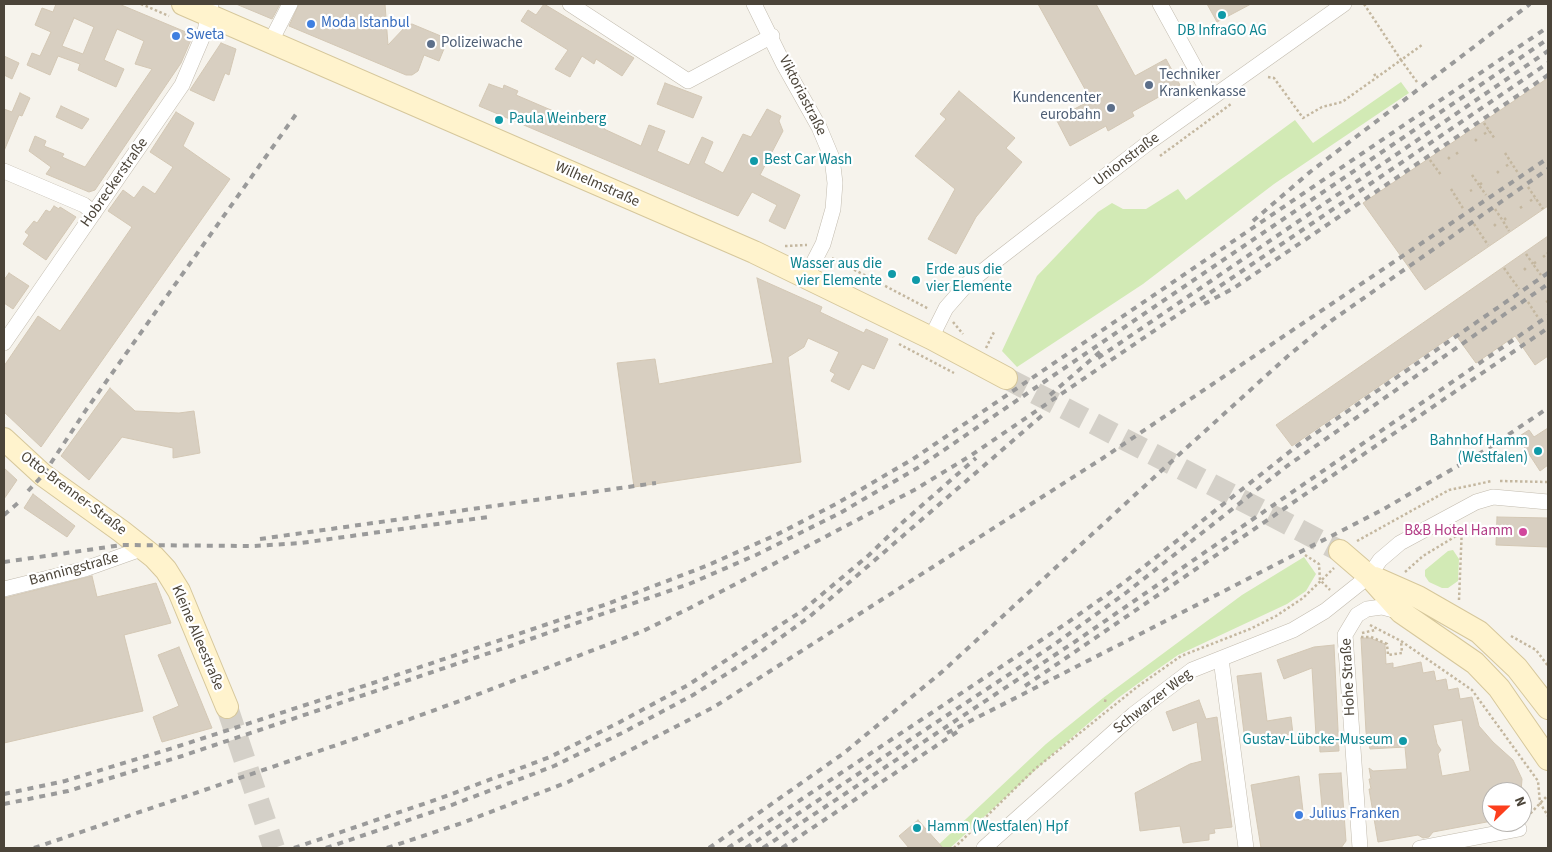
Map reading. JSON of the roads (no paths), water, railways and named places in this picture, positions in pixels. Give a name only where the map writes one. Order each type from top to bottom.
[{"type":"main road","name":"Wilhelmstraße","points":[[183,4],[210,9],[271,41],[806,277],[932,338],[1006,378]]},
{"type":"main road","name":"Otto-Brenner-Straße","points":[[4,439],[43,475],[144,548]]},
{"type":"main road","name":"Kleine Alleestraße","points":[[144,548],[166,570],[179,591],[227,708]]},
{"type":"main road","points":[[1340,550],[1369,576],[1401,612],[1476,663],[1499,688],[1548,759]]},
{"type":"main road","points":[[1369,576],[1418,597],[1479,632],[1517,668],[1548,708]]},
{"type":"street","points":[[271,41],[290,4]]},
{"type":"street","points":[[570,4],[688,80],[772,36]]},
{"type":"street","name":"Viktoriastraße","points":[[754,4],[772,36],[783,63],[819,127],[832,158],[835,183],[834,209],[823,244],[806,277]]},
{"type":"street","points":[[1160,4],[1211,97]]},
{"type":"street","name":"Unionstraße","points":[[932,338],[946,308],[967,284],[1148,143],[1344,4]]},
{"type":"street","name":"Hobreckerstraße","points":[[4,343],[182,85],[205,32],[210,9]]},
{"type":"street","points":[[4,171],[84,205],[94,213]]},
{"type":"street","name":"Schwarzer Weg","points":[[984,848],[1148,702],[1192,670],[1293,630],[1325,611],[1369,576],[1380,560],[1400,543],[1464,508],[1493,497],[1548,502]]},
{"type":"street","name":"Banningstraße","points":[[4,589],[85,569],[144,548]]},
{"type":"street","name":"Hohe Straße","points":[[1360,848],[1345,635],[1357,615],[1367,609],[1382,607],[1401,612]]},
{"type":"street","points":[[1221,659],[1246,848]]},
{"type":"street","points":[[1420,848],[1504,832]]},
{"type":"tunnel","points":[[1006,378],[1340,551]]},
{"type":"tunnel","points":[[227,707],[274,848]]},
{"type":"railway","points":[[1253,221],[1310,172],[1530,4]]},
{"type":"railway","points":[[4,794],[65,781],[370,684],[607,604],[706,566],[776,535],[836,504],[913,459],[1548,27]]},
{"type":"railway","points":[[4,804],[68,791],[179,757],[689,584],[756,555],[840,513],[919,467],[1548,39]]},
{"type":"railway","points":[[1098,358],[1548,51]]},
{"type":"railway","points":[[34,848],[366,735],[476,695],[643,631],[690,608],[916,489],[970,456],[1548,63]]},
{"type":"railway","points":[[1204,304],[1234,288],[1548,75]]},
{"type":"railway","points":[[28,491],[43,475],[86,410],[299,110]]},
{"type":"railway","points":[[387,848],[462,823],[568,782],[714,707],[1103,458],[1548,158]]},
{"type":"railway","points":[[709,848],[844,753],[943,671],[1289,355],[1331,321],[1548,169]]},
{"type":"railway","points":[[728,848],[1064,625],[1122,584],[1297,446],[1548,273]]},
{"type":"railway","points":[[746,848],[1055,644],[1127,592],[1287,466],[1548,284]]},
{"type":"railway","points":[[763,848],[1076,641],[1548,316]]},
{"type":"railway","points":[[1025,686],[1548,328]]},
{"type":"railway","points":[[1050,395],[1101,351]]},
{"type":"railway","points":[[947,733],[1382,510],[1487,449],[1548,408]]},
{"type":"railway","points":[[326,848],[444,808],[554,766],[624,732],[693,695],[755,656],[808,618],[1046,412]]},
{"type":"railway","points":[[294,848],[441,798],[550,757],[688,685],[802,611],[869,555],[903,522],[976,458]]},
{"type":"railway","points":[[260,539],[656,483]]},
{"type":"railway","points":[[4,515],[19,502]]},
{"type":"railway","points":[[4,562],[122,545],[253,546],[301,543],[488,517]]},
{"type":"railway","points":[[782,848],[957,732]]},
{"type":"place","name":"DB InfraGO AG","points":[[1222,15]]},
{"type":"place","name":"Moda Istanbul","points":[[311,24]]},
{"type":"place","name":"Sweta","points":[[176,36]]},
{"type":"place","name":"Polizeiwache","points":[[431,44]]},
{"type":"place","name":"Techniker Krankenkasse","points":[[1149,85]]},
{"type":"place","name":"Kundencenter eurobahn","points":[[1111,108]]},
{"type":"place","name":"Paula Weinberg","points":[[499,120]]},
{"type":"place","name":"Best Car Wash","points":[[754,161]]},
{"type":"place","name":"Wasser aus die vier Elemente","points":[[892,274]]},
{"type":"place","name":"Erde aus die vier Elemente","points":[[916,280]]},
{"type":"place","name":"Bahnhof Hamm (Westfalen)","points":[[1538,451]]},
{"type":"place","name":"B&B Hotel Hamm","points":[[1523,532]]},
{"type":"place","name":"Gustav-Lübcke-Museum","points":[[1403,741]]},
{"type":"place","name":"Julius Franken","points":[[1299,815]]},
{"type":"place","name":"Hamm (Westfalen) Hpf","points":[[917,828]]}]
